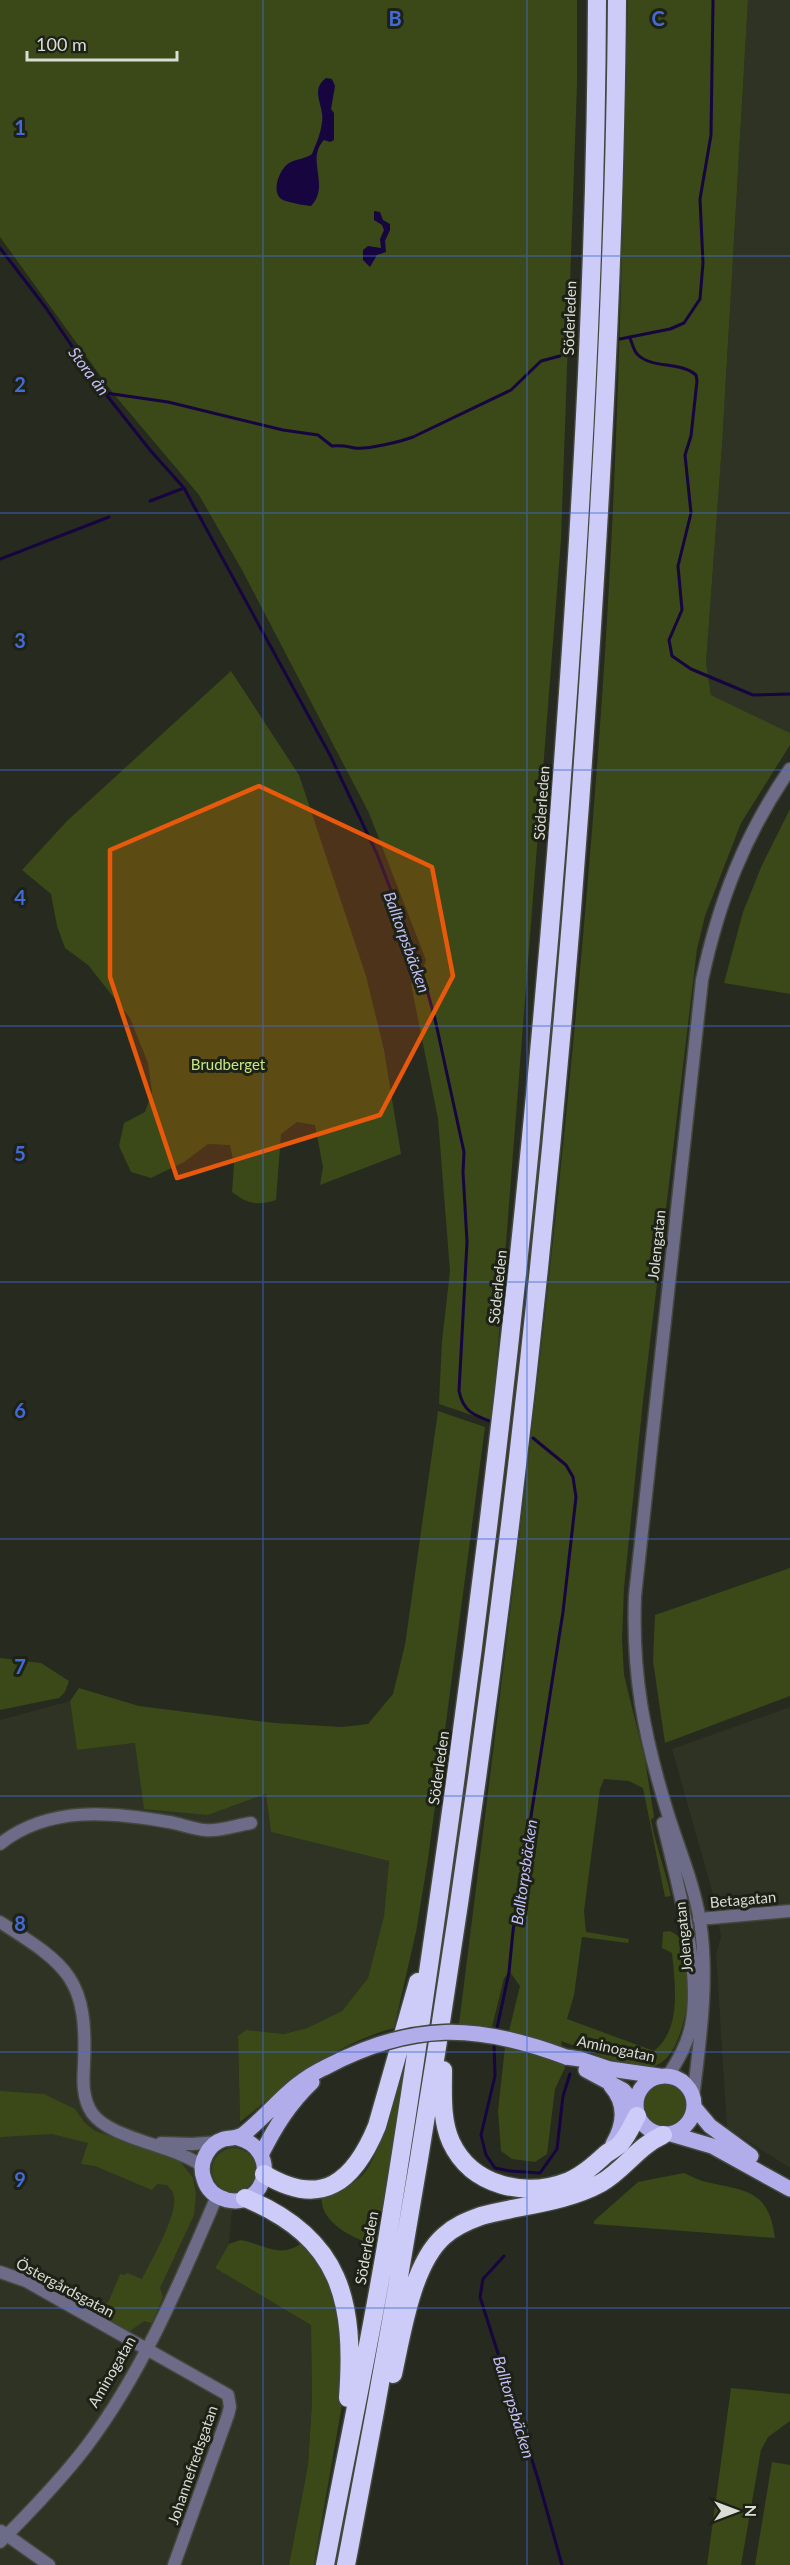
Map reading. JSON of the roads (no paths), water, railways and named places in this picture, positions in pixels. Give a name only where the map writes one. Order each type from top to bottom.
[{"type":"highway","name":"Söderleden","points":[[325,2565],[385,2253],[416,2061],[479,1609],[511,1340],[540,1058],[570,674],[593,196],[597,0]]},
{"type":"highway","points":[[346,2565],[420,2156],[442,2015],[485,1722],[534,1309],[570,939],[589,675],[603,431],[617,0]]},
{"type":"highway","points":[[264,2174],[282,2185],[307,2189],[336,2184],[355,2168],[368,2148],[380,2116],[435,1923]]},
{"type":"highway","points":[[442,2015],[444,2122],[451,2142],[472,2170],[500,2185],[537,2188],[554,2186],[576,2178],[621,2143],[636,2110]]},
{"type":"highway","points":[[355,2515],[383,2417],[410,2303],[420,2273],[433,2248],[443,2236],[466,2221],[494,2212],[582,2193],[607,2180],[649,2142],[667,2134]]},
{"type":"highway","points":[[245,2198],[282,2215],[308,2236],[328,2261],[340,2287],[348,2320],[349,2380],[342,2478]]},
{"type":"main road","name":"Aminogatan","points":[[238,2138],[288,2090],[308,2075],[377,2044],[416,2034],[454,2032],[483,2034],[508,2039],[610,2069],[664,2076]]},
{"type":"main road","name":"Aminogatan","points":[[566,2057],[623,2090],[636,2110]]},
{"type":"main road","name":"Aminogatan","points":[[261,2155],[276,2126],[295,2099],[326,2067]]},
{"type":"main road","points":[[790,2179],[724,2138],[710,2126],[684,2083],[664,2076],[649,2080],[640,2088],[636,2110],[650,2131],[712,2146],[790,2189]]},
{"type":"main road","points":[[606,2079],[618,2096],[623,2111],[620,2129],[609,2152]]},
{"type":"main road","points":[[667,2134],[687,2125],[694,2103]]},
{"type":"main road","points":[[238,2138],[254,2146],[261,2155],[264,2174],[260,2186],[245,2198],[231,2200],[217,2196],[204,2180],[202,2166],[206,2154],[219,2142],[238,2138]]},
{"type":"street","name":"Jolengatan","points":[[694,2103],[703,2001],[703,1962],[699,1919],[695,1896],[647,1742],[635,1671],[634,1596],[702,980],[713,932],[732,874],[759,816],[790,769]]},
{"type":"street","name":"Jolengatan","points":[[647,1742],[646,1755],[685,1922],[692,1971],[692,2024],[684,2050],[664,2076]]},
{"type":"street","points":[[0,1844],[46,1821],[78,1814],[114,1814],[207,1830],[251,1823]]},
{"type":"street","name":"Betagatan","points":[[699,1919],[790,1911]]},
{"type":"street","points":[[0,1922],[50,1954],[75,1987],[85,2019],[83,2082],[86,2101],[91,2112],[104,2124],[126,2135],[186,2157],[202,2166]]},
{"type":"street","points":[[151,2143],[219,2142]]},
{"type":"street","name":"Aminogatan","points":[[2,2536],[57,2483],[87,2446],[122,2393],[147,2349],[217,2196]]},
{"type":"street","name":"Östergårdsgatan","points":[[0,2272],[26,2281],[147,2349]]},
{"type":"street","name":"Johannefredsgatan","points":[[147,2349],[228,2396],[230,2407],[174,2565]]},
{"type":"street","points":[[2,2536],[49,2565]]},
{"type":"waterway","points":[[620,339],[670,329],[684,323],[700,299],[703,263],[700,199],[711,135],[713,0]]},
{"type":"waterway","name":"Balltorpsbäcken","points":[[0,248],[46,308],[97,383],[150,450],[184,488],[330,755],[377,854],[422,972],[435,1019],[464,1152],[467,1242],[459,1391],[466,1408],[492,1422]]},
{"type":"waterway","points":[[630,338],[635,352],[644,359],[690,371],[696,375],[697,381],[691,436],[685,455],[691,513],[678,566],[682,610],[669,640],[672,656],[691,669],[753,695],[790,694]]},
{"type":"waterway","name":"Stora ån","points":[[106,393],[168,402],[283,430],[318,435],[332,446],[360,448],[384,445],[413,437],[511,390],[541,361],[560,356]]},
{"type":"waterway","points":[[150,501],[184,488]]},
{"type":"waterway","points":[[0,559],[109,517]]},
{"type":"waterway","name":"Balltorpsbäcken","points":[[496,2033],[509,1972],[513,1931],[563,1612],[576,1497],[573,1477],[566,1465],[533,1438]]},
{"type":"waterway","name":"Balltorpsbäcken","points":[[494,2042],[495,2076],[481,2135],[486,2155],[495,2168],[540,2173],[557,2149],[563,2096],[570,2074]]},
{"type":"waterway","name":"Balltorpsbäcken","points":[[504,2256],[483,2279],[480,2297],[538,2479],[562,2565]]},
{"type":"park label","name":"Brudberget","points":[[228,1065]]}]
